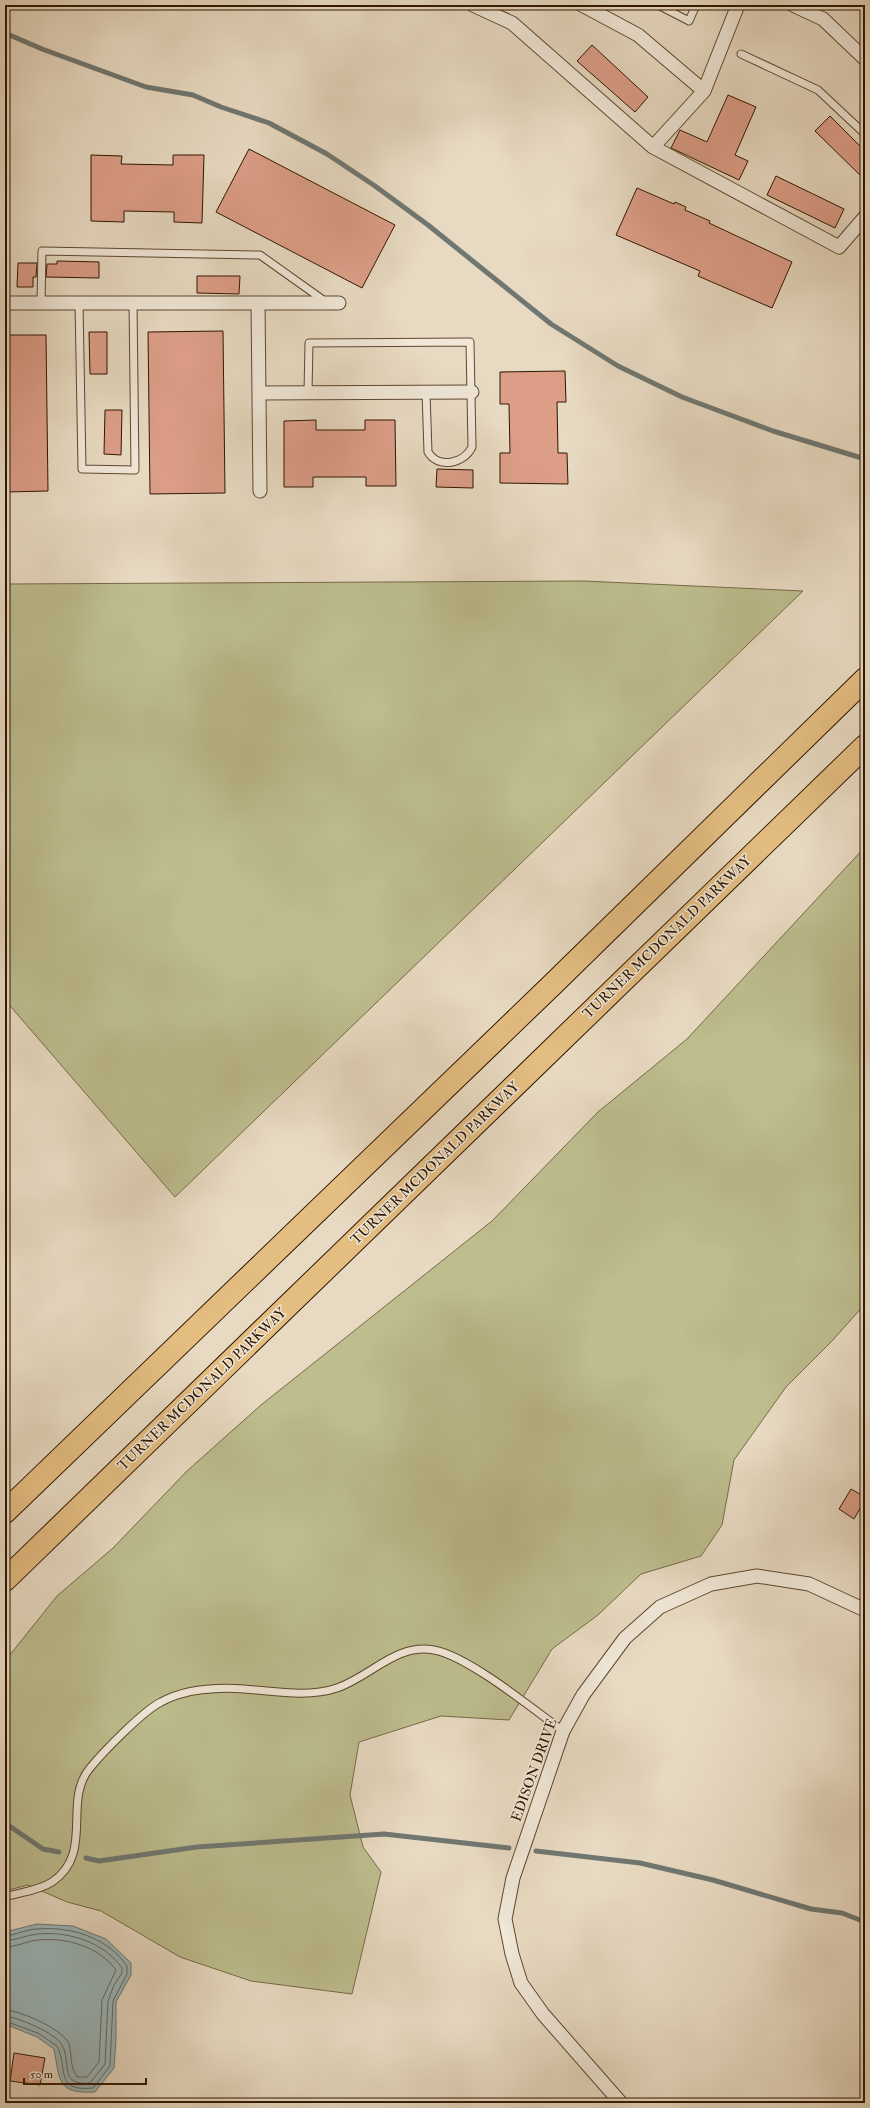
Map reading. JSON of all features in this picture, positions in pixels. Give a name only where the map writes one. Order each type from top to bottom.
[{"type":"highway","points":[[5,1512],[535,1001],[864,680]]},
{"type":"highway","name":"TURNER MCDONALD PARKWAY","points":[[5,1580],[865,746]]},
{"type":"street","points":[[473,5],[512,23],[653,148],[838,247],[865,217]]},
{"type":"street","points":[[582,5],[638,35],[704,91]]},
{"type":"street","points":[[653,148],[704,91],[738,5]]},
{"type":"street","points":[[793,5],[822,19],[865,59]]},
{"type":"street","points":[[5,303],[333,303]]},
{"type":"street","points":[[258,303],[260,491]]},
{"type":"street","points":[[259,393],[472,392]]},
{"type":"street","name":"EDISON DRIVE","points":[[621,2103],[543,2014],[521,1983],[512,1954],[505,1918],[513,1878],[563,1731],[583,1695],[625,1638],[660,1608],[711,1584],[757,1576],[809,1584],[865,1610]]},
{"type":"lane","points":[[658,5],[689,21],[696,5]]},
{"type":"lane","points":[[741,54],[818,90],[865,134]]},
{"type":"lane","points":[[41,303],[42,251],[260,255],[333,303]]},
{"type":"lane","points":[[79,303],[82,469],[135,470],[133,303]]},
{"type":"lane","points":[[308,392],[309,343],[470,342],[472,447],[468,455],[462,460],[439,462],[431,458],[428,452],[426,392]]},
{"type":"lane","points":[[5,1897],[32,1891],[52,1882],[65,1870],[75,1851],[77,1809],[80,1789],[89,1769],[135,1723],[160,1702],[185,1692],[216,1689],[311,1693],[330,1690],[363,1677],[390,1658],[407,1651],[413,1649],[434,1650],[458,1659],[563,1731]]},
{"type":"green space","points":[[584,581],[803,591],[175,1197],[5,1000],[5,584]]},
{"type":"green space","points":[[865,847],[865,1304],[832,1341],[786,1387],[734,1460],[722,1525],[701,1556],[641,1574],[598,1615],[552,1649],[509,1720],[441,1716],[359,1742],[350,1795],[363,1847],[381,1872],[352,1994],[251,1981],[180,1957],[101,1911],[67,1902],[28,1885],[5,1891],[5,1661],[57,1596],[113,1548],[187,1471],[261,1405],[492,1221],[598,1112],[687,1039]]},
{"type":"water","points":[[37,1924],[73,1926],[106,1939],[131,1963],[131,1975],[116,2002],[114,2068],[95,2092],[73,2091],[67,2088],[62,2083],[60,2077],[54,2049],[37,2037],[5,2024],[5,1932]]},
{"type":"building","points":[[592,45],[648,97],[635,112],[577,61]]},
{"type":"building","points":[[728,95],[756,107],[735,155],[748,161],[739,180],[671,148],[680,130],[707,142]]},
{"type":"building","points":[[830,116],[865,151],[865,180],[815,131]]},
{"type":"building","points":[[249,149],[395,225],[362,288],[216,212]]},
{"type":"building","points":[[91,155],[122,156],[121,164],[173,165],[173,155],[204,155],[202,223],[174,222],[174,212],[124,211],[124,222],[91,221]]},
{"type":"building","points":[[776,176],[844,209],[835,228],[767,195]]},
{"type":"building","points":[[637,188],[674,204],[675,202],[686,207],[685,210],[710,221],[709,223],[792,262],[772,308],[698,276],[700,271],[616,235]]},
{"type":"building","points":[[57,261],[99,262],[99,278],[46,277],[47,264],[57,264]]},
{"type":"building","points":[[18,263],[37,263],[36,277],[33,277],[33,287],[17,287]]},
{"type":"building","points":[[197,276],[240,276],[239,294],[197,293]]},
{"type":"building","points":[[223,331],[225,493],[150,494],[148,332]]},
{"type":"building","points":[[89,332],[107,332],[107,374],[90,374]]},
{"type":"building","points":[[5,335],[46,335],[48,491],[5,492]]},
{"type":"building","points":[[565,371],[566,402],[557,402],[558,453],[567,453],[568,484],[500,483],[500,453],[510,453],[509,404],[500,404],[500,372]]},
{"type":"building","points":[[105,410],[122,410],[121,455],[104,454]]},
{"type":"building","points":[[316,420],[316,430],[365,430],[365,420],[395,420],[396,486],[366,486],[366,477],[313,477],[313,487],[284,487],[284,421]]},
{"type":"building","points":[[437,469],[473,470],[473,488],[436,487]]},
{"type":"building","points":[[851,1489],[865,1497],[865,1500],[854,1519],[839,1509]]},
{"type":"building","points":[[14,2053],[45,2058],[40,2085],[10,2081]]},
{"type":"waterway","points":[[5,33],[42,49],[146,87],[193,95],[221,107],[269,123],[327,154],[375,186],[428,225],[551,324],[618,366],[682,397],[773,431],[865,459]]},
{"type":"waterway","points":[[5,1823],[43,1849],[59,1852]]},
{"type":"waterway","points":[[86,1858],[99,1861],[197,1847],[384,1834],[509,1848]]},
{"type":"waterway","points":[[536,1851],[640,1863],[713,1880],[811,1909],[842,1913],[865,1922]]}]
